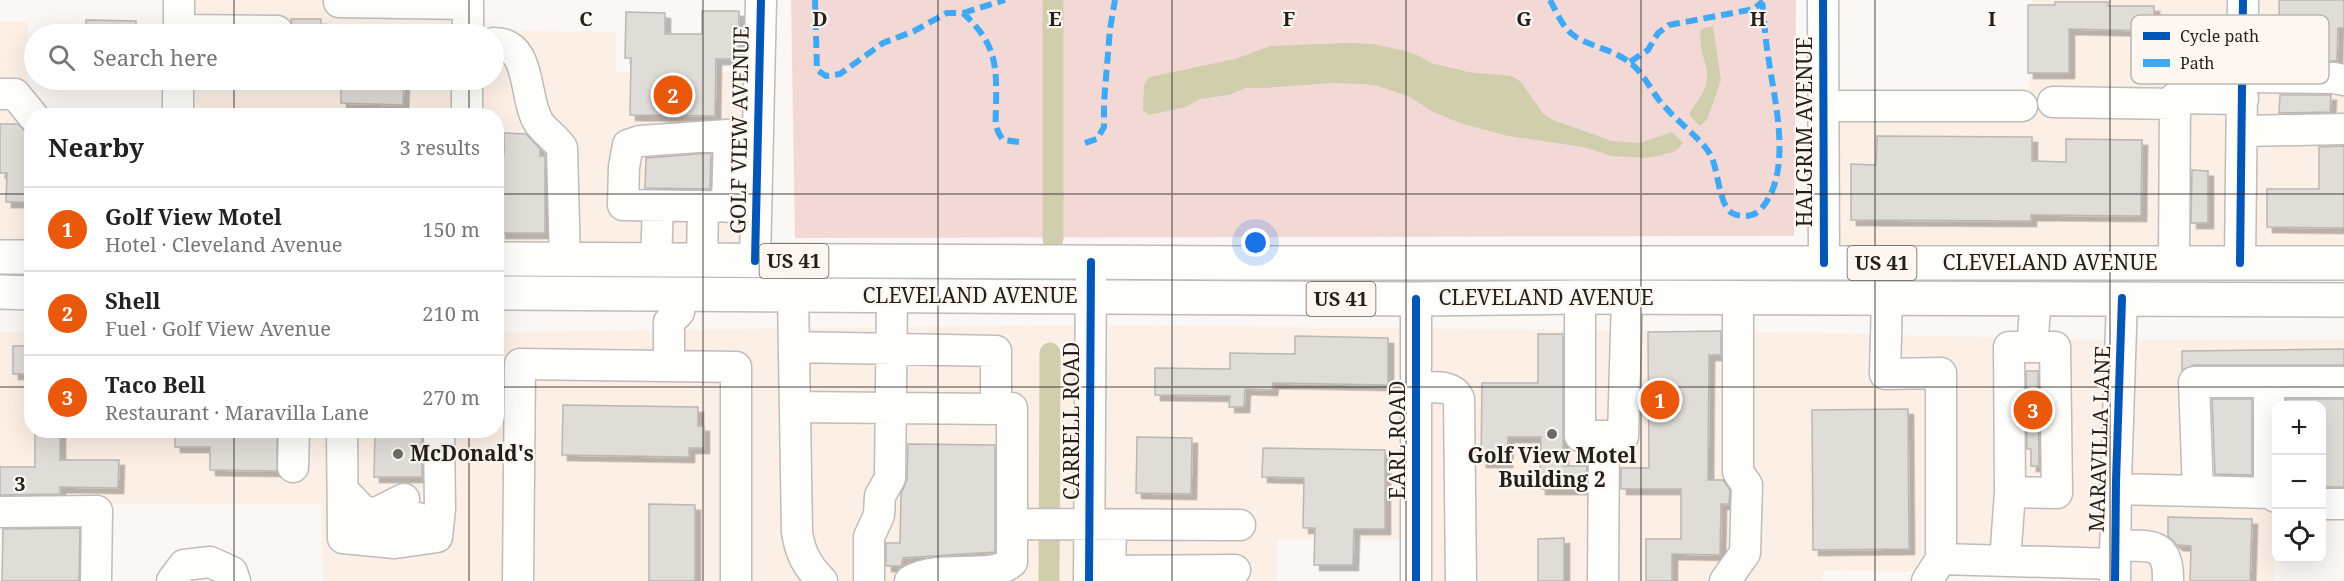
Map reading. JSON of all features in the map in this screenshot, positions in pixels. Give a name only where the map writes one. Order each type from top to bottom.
[{"type":"main road","points":[[0,257],[24,257]]},
{"type":"main road","name":"CLEVELAND AVENUE","points":[[504,259],[2344,263]]},
{"type":"main road","points":[[1738,298],[1780,287],[1824,263]]},
{"type":"main road","points":[[2122,298],[2151,283],[2206,263]]},
{"type":"main road","points":[[0,292],[24,293]]},
{"type":"main road","name":"CLEVELAND AVENUE","points":[[504,293],[679,303],[793,295],[1416,299],[1627,297],[2344,300]]},
{"type":"street","points":[[179,0],[179,24]]},
{"type":"street","name":"GOLF VIEW AVENUE","points":[[755,261],[729,207],[743,135],[761,0]]},
{"type":"street","name":"HALGRIM AVENUE","points":[[1823,0],[1824,263]]},
{"type":"street","points":[[339,2],[468,2],[468,24]]},
{"type":"street","points":[[504,45],[521,59],[531,105],[539,123],[562,148],[565,260]]},
{"type":"street","points":[[2329,79],[2344,80]]},
{"type":"street","points":[[2240,263],[2243,84]]},
{"type":"street","points":[[2174,263],[2175,98],[2279,84]]},
{"type":"street","points":[[178,90],[178,108]]},
{"type":"street","points":[[467,90],[467,108]]},
{"type":"street","points":[[0,94],[15,94],[26,108]]},
{"type":"street","points":[[2053,102],[2175,104]]},
{"type":"street","points":[[1823,106],[2022,106]]},
{"type":"street","points":[[2242,131],[2344,129]]},
{"type":"street","points":[[702,261],[729,207],[623,205],[624,167],[628,145],[640,141],[743,135]]},
{"type":"street","points":[[656,260],[658,206]]},
{"type":"street","name":"CARRELL ROAD","points":[[1089,581],[1100,526],[1090,262]]},
{"type":"street","points":[[793,295],[800,552],[811,571],[822,581]]},
{"type":"street","points":[[869,581],[869,537],[879,515],[880,496],[890,478],[892,296]]},
{"type":"street","points":[[1580,297],[1580,436],[1623,436],[1627,297]]},
{"type":"street","points":[[1725,581],[1745,553],[1747,485],[1738,472],[1738,298]]},
{"type":"street","points":[[1887,298],[1885,374],[1941,373],[1934,570],[2005,561],[2115,563],[2155,547],[2166,557],[2168,581]]},
{"type":"street","name":"MARAVILLA LANE","points":[[2115,563],[2115,489],[2122,298]]},
{"type":"street","name":"EARL ROAD","points":[[1416,299],[1416,581]]},
{"type":"street","points":[[2032,347],[2036,299]]},
{"type":"street","points":[[679,303],[689,321],[679,366]]},
{"type":"street","points":[[794,347],[996,351],[996,409]]},
{"type":"street","points":[[2005,561],[2010,492],[2009,347],[2055,347],[2057,493],[2010,492]]},
{"type":"street","points":[[518,581],[520,364],[736,367],[736,581]]},
{"type":"street","points":[[2198,491],[2194,382],[2344,382]]},
{"type":"street","points":[[2269,382],[2272,467]]},
{"type":"street","points":[[1416,388],[1450,388],[1456,392],[1459,399],[1461,581]]},
{"type":"street","points":[[795,407],[1012,408],[1012,562],[1003,569],[934,571],[910,581]]},
{"type":"street","points":[[1603,581],[1604,436]]},
{"type":"street","points":[[293,467],[294,438]]},
{"type":"street","points":[[342,438],[344,538],[395,543],[436,537],[440,509],[439,438]]},
{"type":"street","points":[[344,491],[362,510],[374,514],[387,523],[408,523],[416,503],[427,438]]},
{"type":"street","points":[[1416,470],[1461,470]]},
{"type":"street","points":[[2115,489],[2272,495]]},
{"type":"street","points":[[2326,504],[2344,504]]},
{"type":"street","points":[[0,512],[97,511],[96,581]]},
{"type":"street","points":[[1013,524],[1240,525]]},
{"type":"street","points":[[1100,526],[1110,571],[1235,570]]},
{"type":"street","points":[[172,581],[183,565],[210,562],[232,572],[235,581]]},
{"type":"shaded area","points":[[186,0],[467,0],[467,24],[186,24]]},
{"type":"shaded area","points":[[791,0],[1796,0],[1794,236],[795,238]]},
{"type":"shaded area","points":[[2032,0],[2344,0],[2344,252],[1826,251],[1824,98],[2029,92]]},
{"type":"shaded area","points":[[0,21],[28,22],[24,24],[24,90],[28,90],[28,108],[24,108],[24,247],[0,247]]},
{"type":"shaded area","points":[[1713,26],[1721,80],[1707,120],[1700,126],[1689,115],[1704,90],[1707,78],[1701,46],[1701,29]]},
{"type":"shaded area","points":[[504,30],[616,32],[616,72],[758,72],[770,247],[504,246],[504,108],[185,108],[185,90],[504,90]]},
{"type":"shaded area","points":[[1373,44],[1401,50],[1431,63],[1468,72],[1512,76],[1521,82],[1543,114],[1553,120],[1612,141],[1640,143],[1672,132],[1683,143],[1676,151],[1658,156],[1644,158],[1612,156],[1583,147],[1508,136],[1460,123],[1431,111],[1410,97],[1378,86],[1364,84],[1331,83],[1245,88],[1229,95],[1200,99],[1186,107],[1149,115],[1143,110],[1144,85],[1149,77],[1235,59],[1270,46]]},
{"type":"shaded area","points":[[1078,325],[1078,581],[323,581],[321,504],[0,503],[0,332],[24,332],[24,438],[504,438],[504,332]]},
{"type":"shaded area","points":[[1101,325],[1825,333],[2098,340],[2344,340],[2344,518],[2326,517],[2326,401],[2272,401],[2274,581],[2125,581],[2125,569],[1988,573],[1824,570],[1823,581],[1429,581],[1429,541],[1277,539],[1277,581],[1100,581]]},
{"type":"building","points":[[2279,0],[2344,0],[2344,28],[2338,28],[2337,61],[2329,61],[2329,15],[2279,15]]},
{"type":"building","points":[[2055,2],[2108,2],[2108,6],[2154,6],[2154,15],[2131,15],[2131,30],[2069,29],[2069,73],[2028,73],[2028,5],[2055,5]]},
{"type":"building","points":[[702,11],[739,11],[738,59],[716,59],[715,116],[630,115],[631,58],[625,58],[626,12],[665,13],[665,34],[702,34]]},
{"type":"building","points":[[291,19],[321,19],[321,24],[292,24]]},
{"type":"building","points":[[86,20],[136,21],[136,24],[86,24]]},
{"type":"building","points":[[341,90],[404,90],[403,105],[341,103]]},
{"type":"building","points":[[2280,95],[2331,95],[2330,112],[2279,113]]},
{"type":"building","points":[[0,124],[18,124],[24,130],[24,202],[6,202],[7,173],[0,173]]},
{"type":"building","points":[[504,133],[526,134],[540,149],[540,156],[545,156],[545,233],[504,233]]},
{"type":"building","points":[[1877,136],[2032,137],[2032,161],[2066,162],[2066,139],[2142,140],[2141,216],[2031,215],[2031,221],[1851,220],[1851,164],[1876,165]]},
{"type":"building","points":[[2344,146],[2344,228],[2267,227],[2267,189],[2319,189],[2319,147]]},
{"type":"building","points":[[711,153],[710,189],[645,188],[646,158]]},
{"type":"building","points":[[2192,170],[2208,171],[2208,223],[2191,223]]},
{"type":"building","points":[[1721,331],[1721,355],[1709,355],[1708,480],[1723,480],[1730,490],[1729,504],[1721,504],[1720,555],[1672,554],[1672,581],[1646,581],[1646,539],[1681,539],[1681,489],[1621,489],[1621,468],[1649,468],[1648,332]]},
{"type":"building","points":[[1538,334],[1563,334],[1563,466],[1587,466],[1586,489],[1540,489],[1541,437],[1508,437],[1507,462],[1481,462],[1482,383],[1538,383]]},
{"type":"building","points":[[1295,336],[1388,338],[1388,385],[1273,383],[1272,390],[1245,389],[1244,407],[1229,407],[1230,396],[1155,395],[1155,368],[1230,369],[1230,353],[1295,354]]},
{"type":"building","points":[[13,346],[24,346],[24,374],[13,374]]},
{"type":"building","points":[[2344,349],[2344,365],[2194,365],[2182,370],[2182,351]]},
{"type":"building","points":[[2026,371],[2038,371],[2039,466],[2031,466],[2031,449],[2027,449]]},
{"type":"building","points":[[2212,399],[2252,399],[2252,475],[2215,474]]},
{"type":"building","points":[[2286,399],[2344,399],[2344,487],[2326,487],[2326,401],[2286,401]]},
{"type":"building","points":[[563,405],[698,407],[698,426],[704,426],[704,448],[689,448],[689,457],[562,455]]},
{"type":"building","points":[[1908,409],[1909,549],[1813,550],[1812,410]]},
{"type":"building","points":[[1137,437],[1192,438],[1191,494],[1136,493]]},
{"type":"building","points":[[35,438],[60,438],[60,460],[119,460],[118,488],[60,487],[60,494],[0,495],[0,467],[35,467]]},
{"type":"building","points":[[175,438],[277,438],[277,471],[210,470],[210,447],[175,447]]},
{"type":"building","name":"McDonald's","points":[[375,438],[422,438],[422,477],[374,477]]},
{"type":"building","points":[[908,444],[995,445],[995,552],[903,558],[901,566],[886,566],[886,543],[900,543],[901,494],[907,479]]},
{"type":"building","points":[[1263,448],[1385,450],[1385,529],[1354,529],[1353,565],[1314,565],[1315,528],[1303,528],[1304,478],[1262,477]]},
{"type":"building","points":[[649,504],[695,505],[695,581],[649,581]]},
{"type":"building","points":[[2168,517],[2252,519],[2250,581],[2190,581],[2191,546],[2177,545],[2168,536]]},
{"type":"building","points":[[80,528],[79,581],[2,581],[3,529]]},
{"type":"building","points":[[1564,538],[1564,581],[1538,581],[1538,539]]},
{"type":"waterway","points":[[1053,0],[1053,239]]},
{"type":"waterway","points":[[1049,581],[1050,353]]},
{"type":"marked path","points":[[815,0],[817,70],[826,76],[840,74],[883,43],[914,31],[947,13],[963,13],[982,34],[992,54],[996,77],[996,127],[1003,140],[1019,142]]},
{"type":"marked path","points":[[963,13],[1005,0]]},
{"type":"marked path","points":[[1085,143],[1097,139],[1104,127],[1110,29],[1115,0]]},
{"type":"marked path","points":[[1550,0],[1571,34],[1627,60],[1635,67],[1662,104],[1710,154],[1727,209],[1736,215],[1743,216],[1758,212],[1771,193],[1777,175],[1779,155],[1777,113],[1762,0]]},
{"type":"marked path","points":[[1630,62],[1648,50],[1658,33],[1669,25],[1754,9],[1763,1]]},
{"type":"cycle path","points":[[755,261],[761,0]]},
{"type":"cycle path","points":[[1823,0],[1824,263]]},
{"type":"cycle path","points":[[2243,0],[2243,15]]},
{"type":"cycle path","points":[[2240,263],[2242,84]]},
{"type":"cycle path","points":[[1089,581],[1091,262]]},
{"type":"cycle path","points":[[2115,581],[2122,298]]},
{"type":"cycle path","points":[[1416,299],[1416,581]]},
{"type":"place","name":"Shell","points":[[673,95]]},
{"type":"place","name":"Golf View Motel","points":[[1660,400]]},
{"type":"place","name":"Taco Bell","points":[[2033,410]]},
{"type":"place","name":"Golf View Motel Building 2","points":[[1552,434]]},
{"type":"place","name":"McDonald's","points":[[398,454]]}]
